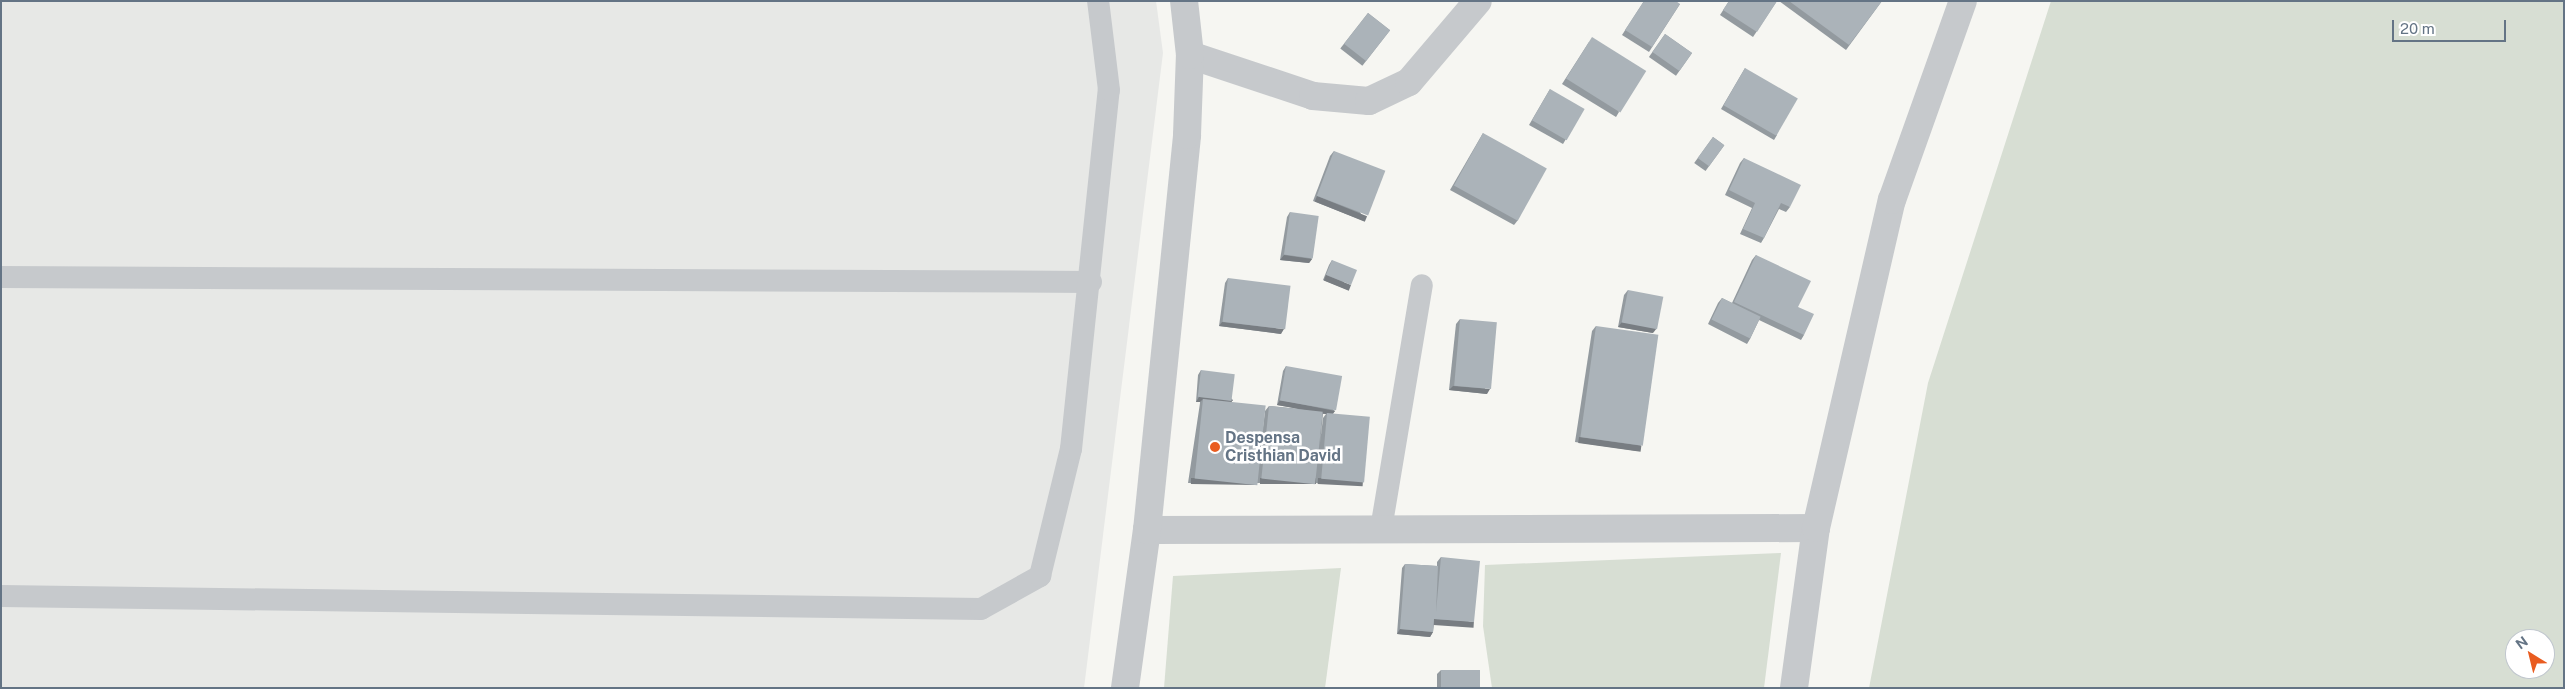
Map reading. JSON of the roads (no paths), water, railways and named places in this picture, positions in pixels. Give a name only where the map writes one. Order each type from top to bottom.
[{"type":"street","points":[[1125,688],[1147,530],[1187,135],[1190,55],[1184,1]]},
{"type":"street","points":[[1190,55],[1313,96],[1369,101],[1409,82],[1478,1]]},
{"type":"street","points":[[1794,688],[1816,528],[1892,200],[1963,1]]},
{"type":"street","points":[[1147,530],[1816,528]]},
{"type":"lane","points":[[1,596],[981,609],[1040,576],[1071,449],[1091,282],[1109,90],[1098,1]]},
{"type":"lane","points":[[1,277],[1091,282]]},
{"type":"lane","points":[[1381,529],[1422,285]]},
{"type":"place","name":"Despensa Cristhian David","points":[[1215,447]]}]
